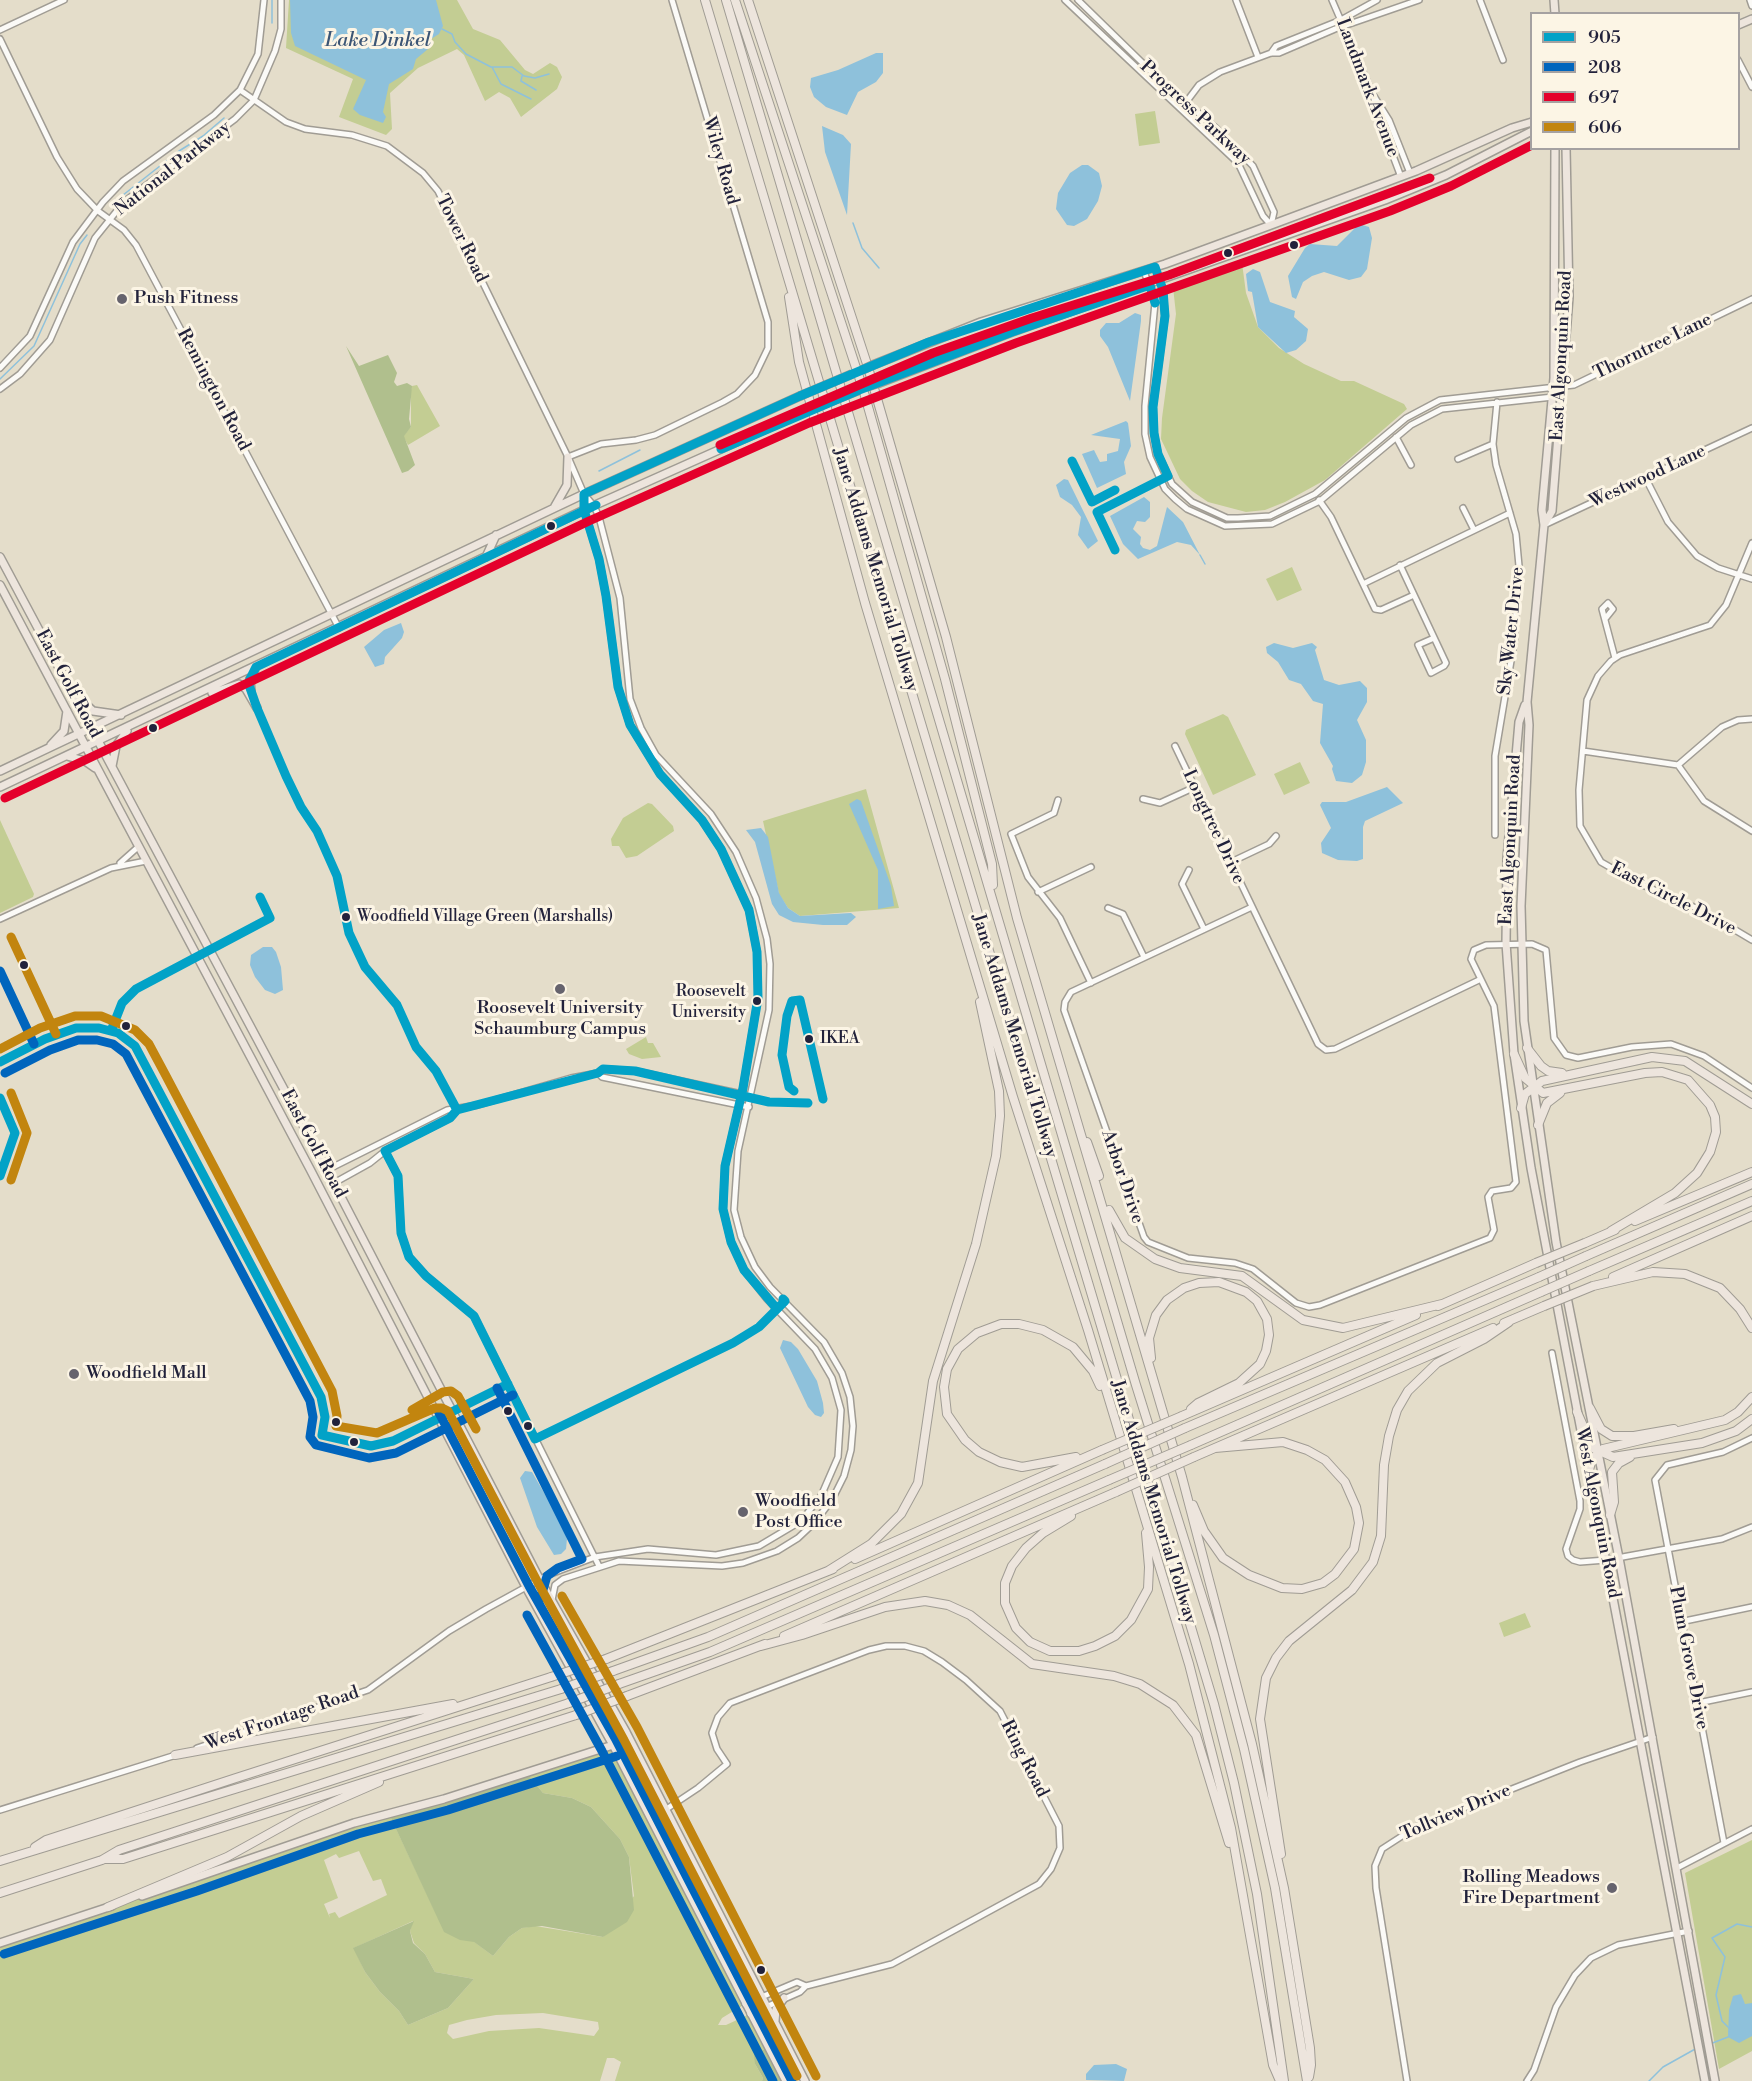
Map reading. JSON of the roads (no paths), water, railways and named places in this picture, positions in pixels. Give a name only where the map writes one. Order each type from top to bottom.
[{"type":"highway","name":"Jane Addams Memorial Tollway","points":[[705,0],[1214,1704],[1257,1894],[1282,2081]]},
{"type":"highway","name":"Jane Addams Memorial Tollway","points":[[726,0],[993,895],[1136,1385],[1214,1635],[1245,1749],[1275,1888],[1307,2081]]},
{"type":"highway","points":[[735,0],[863,389],[945,679],[992,864],[993,895]]},
{"type":"highway","points":[[748,0],[867,364],[946,637],[1017,918],[1182,1477],[1252,1744],[1284,1888],[1310,2048],[1311,2065],[1307,2081]]},
{"type":"highway","points":[[784,269],[799,362],[865,603],[1013,1097],[1141,1502],[1211,1744],[1242,1891],[1273,2066],[1282,2081]]},
{"type":"highway","points":[[828,1571],[871,1544],[901,1514],[918,1483],[933,1381],[976,1244],[996,1156],[1000,1116],[995,1066],[951,884]]},
{"type":"highway","points":[[1527,1048],[1538,1063],[1548,1071],[1581,1072]]},
{"type":"highway","points":[[1514,1054],[1525,1078],[1543,1093],[1645,1073],[1668,1073],[1695,1085],[1706,1097],[1713,1110],[1716,1124],[1707,1159],[1697,1173],[1675,1193],[1611,1232]]},
{"type":"highway","points":[[1521,1108],[1526,1094],[1542,1081],[1652,1057],[1677,1059],[1701,1069],[1752,1104]]},
{"type":"highway","points":[[1538,1125],[1547,1103],[1564,1090]]},
{"type":"highway","points":[[1073,1110],[1093,1153],[1114,1223],[1134,1246],[1155,1259],[1180,1268],[1242,1276],[1303,1320],[1343,1328],[1442,1304]]},
{"type":"highway","points":[[26,1852],[58,1836],[606,1659],[828,1571],[1102,1450],[1752,1172]]},
{"type":"highway","points":[[0,1861],[272,1780],[561,1689],[708,1637],[1185,1428],[1752,1184]]},
{"type":"highway","points":[[0,1893],[102,1860],[130,1846],[569,1703],[710,1652],[1752,1201]]},
{"type":"highway","points":[[102,1860],[123,1858],[576,1715],[761,1646],[1752,1216]]},
{"type":"highway","points":[[1593,1286],[1653,1272],[1685,1274],[1720,1288],[1740,1309],[1752,1328]]},
{"type":"highway","points":[[1155,1390],[1149,1338],[1156,1315],[1167,1300],[1184,1288],[1209,1281],[1233,1286],[1251,1296],[1267,1319],[1269,1335],[1264,1357],[1245,1379],[1198,1403],[1184,1415]]},
{"type":"highway","points":[[1284,1888],[1280,1843],[1260,1719],[1266,1678],[1289,1641],[1352,1590],[1373,1562],[1381,1536],[1384,1465],[1389,1436],[1396,1410],[1405,1396],[1437,1363],[1484,1339],[1509,1322]]},
{"type":"highway","points":[[1093,1454],[1022,1467],[984,1456],[965,1440],[948,1414],[944,1387],[947,1369],[958,1349],[977,1333],[1001,1324],[1031,1326],[1053,1334],[1073,1347],[1093,1371],[1109,1401]]},
{"type":"highway","points":[[1589,1470],[1592,1459],[1599,1452],[1725,1420],[1738,1412],[1752,1397]]},
{"type":"highway","points":[[1590,1408],[1601,1429],[1612,1436],[1634,1436],[1687,1429]]},
{"type":"highway","points":[[1577,1412],[1593,1449],[1613,1457],[1635,1455],[1725,1436],[1752,1419]]},
{"type":"highway","points":[[1182,1477],[1211,1542],[1223,1558],[1241,1570],[1268,1583],[1290,1588],[1313,1587],[1335,1574],[1354,1549],[1359,1523],[1349,1489],[1333,1467],[1317,1454],[1290,1443],[1263,1442],[1215,1449]]},
{"type":"highway","points":[[1610,1515],[1614,1502],[1612,1472],[1619,1463],[1635,1455]]},
{"type":"highway","points":[[1100,1499],[1043,1533],[1020,1555],[1007,1578],[1005,1603],[1016,1628],[1030,1642],[1050,1651],[1078,1651],[1095,1646],[1120,1632],[1137,1613],[1148,1589],[1149,1568],[1141,1502]]},
{"type":"highway","points":[[761,1646],[801,1635],[885,1606],[925,1601],[948,1605],[970,1616],[1032,1664],[1114,1676],[1147,1687],[1178,1710],[1199,1742],[1242,1891]]},
{"type":"highway","points":[[175,1755],[490,1697]]},
{"type":"highway","points":[[108,1907],[227,1857],[301,1816],[416,1766]]},
{"type":"main road","points":[[0,771],[584,494],[873,365],[981,322],[1144,271],[1271,225],[1401,177],[1512,128],[1530,123]]},
{"type":"main road","points":[[0,787],[133,726],[584,510],[804,412],[1012,332],[1160,282],[1385,200],[1446,175],[1530,132]]},
{"type":"main road","points":[[1516,139],[1530,137]]},
{"type":"main road","name":"East Algonquin Road","points":[[1521,943],[1529,725],[1527,702],[1544,525],[1542,510],[1554,386],[1554,150]]},
{"type":"main road","name":"East Algonquin Road","points":[[1544,525],[1552,511],[1569,297],[1566,150]]},
{"type":"main road","points":[[554,508],[564,495],[567,485],[568,458]]},
{"type":"main road","points":[[486,557],[496,536]]},
{"type":"main road","name":"East Golf Road","points":[[0,557],[334,1183],[540,1580],[626,1732],[805,2081]]},
{"type":"main road","name":"East Golf Road","points":[[0,585],[314,1177],[526,1587],[613,1744],[786,2081]]},
{"type":"main road","points":[[179,704],[189,704],[238,684],[246,689],[257,708],[249,685],[256,667]]},
{"type":"main road","points":[[69,685],[93,711],[121,715]]},
{"type":"main road","name":"East Algonquin Road","points":[[1506,943],[1507,859],[1515,758],[1519,722],[1527,702]]},
{"type":"main road","points":[[45,750],[64,731],[67,711]]},
{"type":"main road","points":[[112,766],[118,742],[133,726]]},
{"type":"main road","points":[[68,756],[85,761],[98,770]]},
{"type":"main road","name":"West Algonquin Road","points":[[1506,943],[1514,1054],[1521,1108],[1577,1412],[1679,1933],[1705,2081]]},
{"type":"main road","name":"West Algonquin Road","points":[[1521,943],[1527,1048],[1556,1242],[1599,1452],[1715,2081]]},
{"type":"main road","points":[[0,1943],[354,1823],[444,1799],[613,1744],[626,1732]]},
{"type":"main road","points":[[775,2021],[776,2009],[784,1998]]},
{"type":"street","points":[[0,30],[64,0]]},
{"type":"street","name":"National Parkway","points":[[0,368],[30,336],[73,242],[123,181],[214,116],[240,90],[258,54],[264,0]]},
{"type":"street","points":[[254,100],[275,51],[280,29],[281,0]]},
{"type":"street","name":"Wiley Road","points":[[568,458],[601,444],[636,440],[655,435],[737,394],[755,375],[764,358],[768,322],[672,0]]},
{"type":"street","name":"Progress Parkway","points":[[1065,0],[1238,163],[1259,208],[1271,225]]},
{"type":"street","name":"Progress Parkway","points":[[1078,0],[1253,166],[1274,212],[1271,225]]},
{"type":"street","points":[[1236,0],[1258,57]]},
{"type":"street","name":"Landmark Avenue","points":[[1332,0],[1373,95],[1401,177]]},
{"type":"street","points":[[1271,53],[1276,46],[1341,21],[1377,0]]},
{"type":"street","points":[[1181,108],[1199,86],[1220,72],[1258,57],[1279,53],[1419,0]]},
{"type":"street","points":[[1480,0],[1503,60]]},
{"type":"street","points":[[1750,0],[1752,6]]},
{"type":"street","name":"Remington Road","points":[[0,39],[57,157],[77,189],[136,245],[339,628]]},
{"type":"street","points":[[1740,64],[1752,87]]},
{"type":"street","name":"Tower Road","points":[[240,90],[286,122],[305,129],[352,135],[387,146],[431,182],[584,494]]},
{"type":"street","points":[[1373,95],[1389,120],[1410,173]]},
{"type":"street","name":"National Parkway","points":[[0,389],[20,374],[50,340],[95,238],[124,202],[235,119],[254,100]]},
{"type":"street","points":[[1155,267],[1160,282],[1165,316],[1153,426],[1158,454],[1173,484],[1192,502],[1227,518],[1270,516],[1315,494],[1391,431],[1419,410],[1440,400],[1554,386],[1563,388]]},
{"type":"street","points":[[1144,271],[1155,303],[1156,318],[1147,377],[1145,434],[1150,457],[1166,489],[1187,509],[1225,526],[1272,525],[1320,501],[1411,425],[1443,409],[1553,397]]},
{"type":"street","name":"Thorntree Lane","points":[[1553,397],[1563,388],[1752,299]]},
{"type":"street","name":"Sky Water Drive","points":[[1495,835],[1495,756],[1514,643],[1519,566],[1516,534],[1493,444],[1496,394]]},
{"type":"street","name":"Westwood Lane","points":[[1544,525],[1752,428]]},
{"type":"street","points":[[1391,431],[1411,465]]},
{"type":"street","points":[[1458,459],[1493,444]]},
{"type":"street","points":[[1646,479],[1668,522],[1697,556],[1739,576],[1752,579]]},
{"type":"street","points":[[552,1602],[555,1585],[563,1579],[619,1561],[722,1566],[761,1557],[788,1545],[807,1530],[825,1511],[844,1476],[851,1450],[853,1426],[850,1397],[842,1373],[824,1342],[770,1287],[755,1267],[736,1223],[735,1168],[769,1010],[770,988],[763,920],[748,878],[730,843],[711,814],[656,755],[635,715],[624,655],[620,598],[604,531],[594,506],[584,494]]},
{"type":"street","name":"West Frontage Road","points":[[0,1810],[175,1755],[368,1690],[449,1631],[526,1587],[595,1557],[648,1549],[716,1555],[759,1546],[801,1521],[821,1496],[838,1457],[841,1416],[832,1378],[815,1349],[748,1277],[738,1260],[723,1209],[723,1181],[742,1094],[758,998],[757,952],[749,910],[721,849],[702,820],[660,774],[630,725],[618,687],[599,559],[584,510],[584,494]]},
{"type":"street","points":[[1315,494],[1331,517],[1373,607],[1378,611],[1414,595]]},
{"type":"street","points":[[1463,508],[1474,530]]},
{"type":"street","points":[[1363,584],[1510,513]]},
{"type":"street","points":[[1605,619],[1615,658],[1710,625],[1726,605],[1752,543]]},
{"type":"street","points":[[1400,565],[1434,638],[1446,664],[1431,673],[1418,645],[1434,638]]},
{"type":"street","name":"East Circle Drive","points":[[1615,658],[1598,676],[1587,700],[1579,790],[1581,826],[1601,862],[1636,882],[1705,912],[1752,940]]},
{"type":"street","points":[[1678,765],[1722,727],[1738,720],[1752,719]]},
{"type":"street","name":"Longtree Drive","points":[[1175,746],[1252,907]]},
{"type":"street","points":[[1584,751],[1678,765],[1704,801],[1752,831]]},
{"type":"street","points":[[1143,799],[1160,803],[1195,788]]},
{"type":"street","points":[[1058,800],[1054,813],[1011,834],[1028,877],[1060,918],[1091,983]]},
{"type":"street","points":[[1231,862],[1269,844],[1276,836]]},
{"type":"street","points":[[0,919],[111,868],[138,847]]},
{"type":"street","points":[[111,868],[146,861]]},
{"type":"street","points":[[1038,892],[1091,867]]},
{"type":"street","points":[[1189,870],[1182,884],[1204,929]]},
{"type":"street","points":[[1252,907],[1318,1044],[1326,1050],[1479,980]]},
{"type":"street","name":"Arbor Drive","points":[[1252,907],[1068,995],[1064,1011],[1144,1237],[1148,1242],[1188,1258],[1235,1263],[1253,1269],[1296,1304],[1309,1307],[1320,1305],[1490,1238],[1494,1230],[1488,1197],[1492,1191],[1511,1188],[1516,1182],[1494,1006],[1470,959],[1474,950],[1486,945],[1521,943]]},
{"type":"street","points":[[1108,908],[1123,914],[1144,957]]},
{"type":"street","points":[[1521,943],[1540,945],[1546,950],[1554,1038],[1566,1055],[1578,1058],[1632,1047],[1671,1044],[1704,1056],[1752,1088]]},
{"type":"street","points":[[327,1170],[447,1110],[457,1110],[571,1077],[598,1073],[603,1069],[635,1071],[752,1096]]},
{"type":"street","points":[[598,1073],[602,1077],[749,1107]]},
{"type":"street","points":[[334,1183],[370,1163],[385,1151],[450,1118],[457,1110]]},
{"type":"street","points":[[385,1151],[399,1181],[401,1233],[409,1257],[426,1276],[474,1316],[600,1566]]},
{"type":"street","points":[[1552,1353],[1580,1501],[1566,1549],[1568,1556],[1580,1563],[1619,1558],[1722,1539],[1752,1527]]},
{"type":"street","name":"Plum Grove Drive","points":[[1724,1843],[1655,1491],[1658,1474],[1674,1462],[1723,1452],[1752,1438]]},
{"type":"street","points":[[1680,1622],[1752,1607]]},
{"type":"street","name":"Ring Road","points":[[664,1810],[698,1788],[727,1764],[717,1749],[712,1733],[718,1717],[730,1703],[869,1650],[886,1646],[904,1646],[924,1651],[966,1680],[1000,1711],[1059,1826],[1060,1848],[1052,1869],[1039,1884],[892,1964],[806,1986],[800,1992],[750,2014]]},
{"type":"street","points":[[1698,1703],[1752,1692]]},
{"type":"street","name":"Tollview Drive","points":[[1407,2081],[1376,1888],[1375,1866],[1382,1849],[1416,1827],[1653,1737]]},
{"type":"street","points":[[1677,1868],[1752,1829]]},
{"type":"street","points":[[1527,2081],[1534,2070],[1556,2007],[1584,1964],[1604,1950],[1618,1945],[1689,1931]]},
{"type":"street","name":"Ring Road","points":[[745,2004],[797,1982],[806,1986]]},
{"type":"water","name":"Lake Dinkel","points":[[290,0],[436,0],[443,26],[439,34],[431,39],[428,49],[416,59],[413,69],[389,84],[383,112],[386,117],[383,123],[360,115],[353,109],[366,80],[295,46],[291,33]]},
{"type":"water","points":[[876,53],[883,53],[883,73],[876,82],[858,92],[847,115],[826,107],[814,97],[810,87],[811,78],[838,70]]},
{"type":"water","points":[[822,126],[843,135],[851,144],[847,215],[825,152]]},
{"type":"water","points":[[1082,165],[1088,165],[1099,173],[1102,186],[1098,201],[1087,219],[1074,226],[1067,225],[1056,209],[1058,193],[1070,173]]},
{"type":"water","points":[[1359,224],[1369,227],[1372,238],[1367,269],[1361,277],[1349,280],[1324,272],[1303,282],[1296,299],[1292,297],[1288,276],[1305,248],[1310,244],[1337,246]]},
{"type":"water","points":[[1253,269],[1260,272],[1270,302],[1295,311],[1294,317],[1308,329],[1306,341],[1296,350],[1286,353],[1258,327],[1252,292],[1248,291],[1246,274]]},
{"type":"water","points":[[1135,313],[1141,315],[1141,321],[1130,401],[1108,347],[1100,336],[1100,330],[1106,323],[1119,323]]},
{"type":"water","points":[[1126,421],[1131,446],[1124,462],[1126,474],[1097,488],[1082,454],[1094,450],[1100,462],[1107,461],[1107,454],[1118,451],[1120,439],[1091,435]]},
{"type":"water","points":[[1064,479],[1068,480],[1098,541],[1088,549],[1078,535],[1081,517],[1072,505],[1060,497],[1056,485]]},
{"type":"water","points":[[1144,497],[1150,502],[1150,517],[1145,522],[1137,521],[1133,529],[1141,537],[1140,544],[1143,548],[1150,550],[1157,546],[1167,507],[1183,522],[1200,555],[1191,545],[1177,542],[1138,559],[1123,544],[1110,516]]},
{"type":"water","points":[[401,623],[404,632],[402,638],[385,657],[384,664],[375,667],[364,647],[384,630]]},
{"type":"water","points":[[1274,643],[1293,648],[1312,643],[1317,647],[1315,650],[1324,680],[1339,685],[1360,681],[1367,688],[1367,702],[1357,720],[1366,740],[1366,762],[1362,775],[1352,783],[1336,781],[1333,766],[1320,743],[1323,704],[1313,701],[1301,684],[1289,680],[1278,662],[1267,653],[1266,647]]},
{"type":"water","points":[[1387,787],[1403,803],[1365,821],[1363,859],[1338,860],[1322,853],[1321,843],[1331,828],[1320,805],[1322,802],[1346,802]]},
{"type":"water","points":[[857,799],[861,801],[891,886],[894,906],[878,909],[878,870],[849,804]]},
{"type":"water","points":[[761,828],[768,837],[779,893],[788,908],[800,916],[851,913],[856,917],[847,925],[823,925],[793,922],[779,915],[772,904],[755,842],[746,830]]},
{"type":"water","points":[[263,947],[272,947],[281,967],[283,990],[275,994],[265,990],[255,977],[250,965],[251,955]]},
{"type":"water","points":[[783,1340],[791,1342],[798,1349],[817,1381],[823,1403],[824,1413],[821,1417],[815,1415],[808,1407],[780,1348]]},
{"type":"water","points":[[525,1471],[532,1472],[561,1522],[567,1539],[566,1549],[561,1554],[554,1555],[537,1527],[520,1478]]},
{"type":"water","points":[[1741,1994],[1745,2004],[1752,2003],[1752,2036],[1739,2043],[1728,2037],[1729,2010],[1733,1996]]},
{"type":"water","points":[[1116,2064],[1127,2069],[1124,2081],[1086,2080],[1086,2074],[1094,2065]]},
{"type":"waterway","points":[[272,0],[272,23]]},
{"type":"waterway","points":[[442,29],[452,34],[455,42],[466,54],[491,67],[512,67],[524,76],[535,78],[549,74]]},
{"type":"waterway","points":[[492,67],[501,84],[531,99]]},
{"type":"waterway","points":[[522,76],[521,81],[536,90]]},
{"type":"waterway","points":[[118,199],[224,118]]},
{"type":"waterway","points":[[853,223],[862,248],[879,268]]},
{"type":"waterway","points":[[0,379],[34,346],[80,244],[87,235]]},
{"type":"waterway","points":[[599,471],[640,450]]},
{"type":"waterway","points":[[1200,555],[1205,564]]},
{"type":"waterway","points":[[1729,2032],[1730,2029],[1722,2021],[1716,1995],[1725,1957],[1712,1938],[1737,1924],[1752,1927]]},
{"type":"waterway","points":[[1710,2044],[1728,2037]]},
{"type":"waterway","points":[[1649,2081],[1663,2067],[1697,2048]]},
{"type":"place","name":"Push Fitness","points":[[122,299]]},
{"type":"place","name":"Woodfield Village Green (Marshalls)","points":[[346,917]]},
{"type":"place","name":"Roosevelt University Schaumburg Campus","points":[[560,989]]},
{"type":"place","name":"Roosevelt University","points":[[757,1001]]},
{"type":"place","name":"IKEA","points":[[809,1039]]},
{"type":"place","name":"Woodfield Mall","points":[[74,1374]]},
{"type":"place","name":"Woodfield Post Office","points":[[743,1512]]},
{"type":"place","name":"Rolling Meadows Fire Department","points":[[1612,1888]]}]
